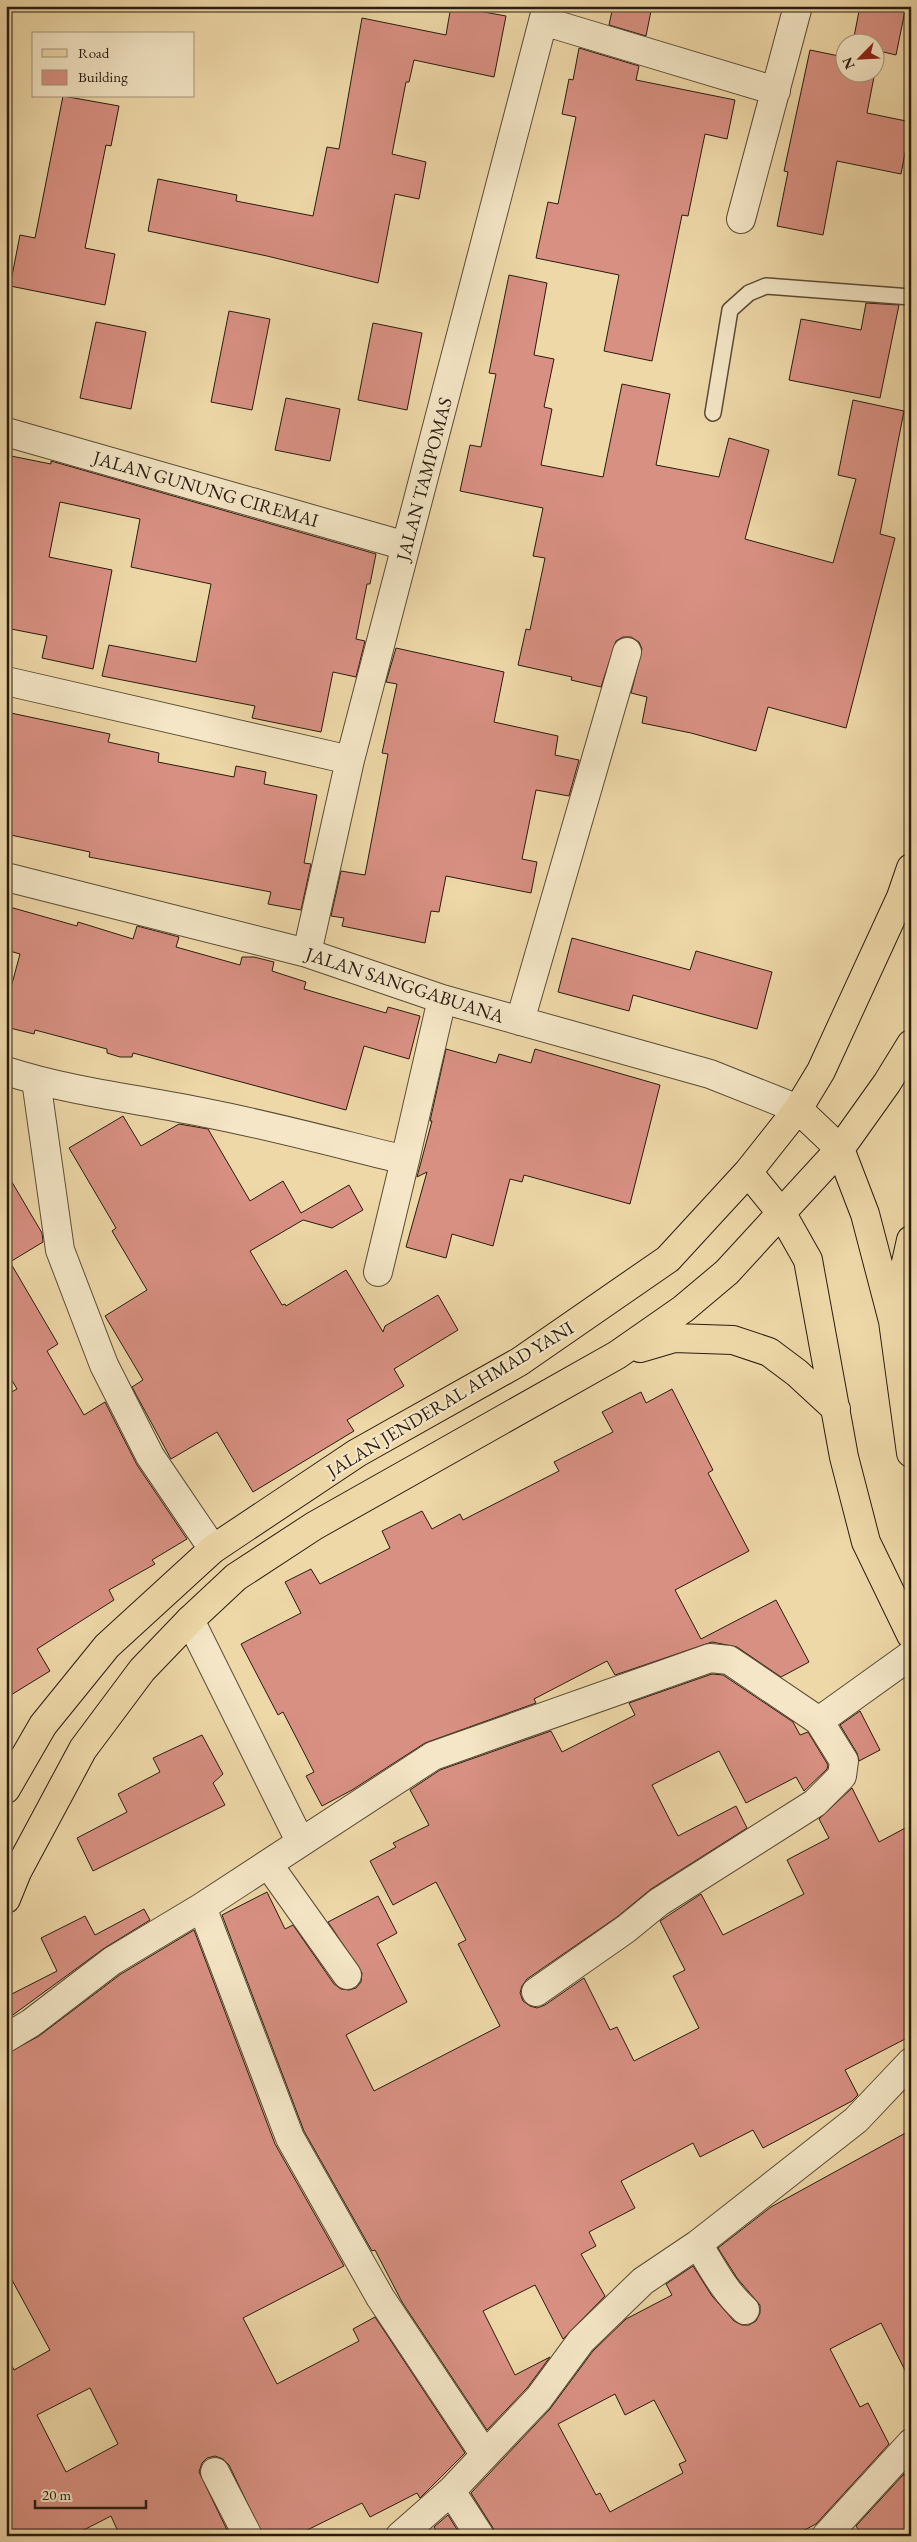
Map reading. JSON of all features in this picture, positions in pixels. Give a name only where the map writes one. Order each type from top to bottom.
[{"type":"main road","name":"JALAN JENDERAL AHMAD YANI","points":[[6,1789],[43,1725],[106,1646],[213,1549],[357,1453],[519,1362],[668,1259],[748,1172],[798,1108],[821,1071],[901,897],[911,868]]},
{"type":"main road","points":[[6,1899],[17,1872],[84,1749],[142,1670],[190,1620],[236,1577],[314,1526],[617,1355],[683,1309],[727,1272],[840,1149],[887,1083],[911,1044]]},
{"type":"main road","points":[[798,1108],[840,1149],[864,1214],[900,1337],[911,1453]]},
{"type":"main road","points":[[748,1172],[782,1214],[808,1260],[844,1457],[866,1542],[911,1635]]},
{"type":"main road","points":[[900,1337],[911,1240]]},
{"type":"main road","points":[[617,1355],[674,1338],[733,1340],[769,1352],[797,1373],[836,1410]]},
{"type":"street","points":[[741,219],[798,6]]},
{"type":"street","points":[[545,14],[776,91]]},
{"type":"street","name":"JALAN TAMPOMAS","points":[[306,953],[350,760],[545,14]]},
{"type":"street","name":"JALAN GUNUNG CIREMAI","points":[[6,432],[406,546]]},
{"type":"street","points":[[520,1021],[539,962],[627,652]]},
{"type":"street","points":[[6,681],[350,760]]},
{"type":"street","name":"JALAN SANGGABUANA","points":[[6,877],[306,953],[442,999],[710,1074],[798,1108]]},
{"type":"street","points":[[378,1272],[442,999]]},
{"type":"street","points":[[6,1070],[36,1080],[123,1099],[206,1113],[405,1160]]},
{"type":"street","points":[[36,1080],[60,1250],[104,1365],[150,1456],[213,1549]]},
{"type":"street","points":[[190,1620],[300,1841]]},
{"type":"street","points":[[819,1720],[911,1655]]},
{"type":"street","points":[[6,2038],[31,2023],[112,1961],[202,1907],[432,1756],[710,1658],[729,1660],[819,1720],[844,1761],[842,1776],[831,1789],[815,1803],[659,1902],[626,1929],[536,1992]]},
{"type":"street","points":[[268,1864],[347,1975]]},
{"type":"street","points":[[202,1907],[290,2138],[375,2289],[484,2456]]},
{"type":"street","points":[[400,2536],[451,2491],[539,2398],[581,2341],[642,2281],[698,2244],[856,2120],[911,2062]]},
{"type":"street","points":[[698,2244],[732,2298],[745,2310]]},
{"type":"street","points":[[826,2536],[911,2443]]},
{"type":"street","points":[[215,2472],[248,2536]]},
{"type":"street","points":[[451,2491],[480,2536]]},
{"type":"lane","points":[[713,413],[730,310],[749,293],[766,286],[911,297]]},
{"type":"building","points":[[451,6],[506,16],[494,77],[414,60],[409,82],[406,82],[392,154],[426,162],[419,199],[395,194],[378,283],[267,256],[148,231],[158,179],[237,195],[236,201],[313,216],[327,147],[339,149],[362,18],[446,35]]},
{"type":"building","points":[[613,6],[652,6],[646,36],[609,25]]},
{"type":"building","points":[[860,6],[906,6],[896,55],[884,52],[884,32],[855,32]]},
{"type":"building","points":[[579,48],[639,66],[636,80],[735,100],[727,139],[705,134],[688,216],[682,215],[652,361],[604,351],[619,275],[536,258],[548,202],[558,204],[576,117],[562,114],[569,79],[573,80]]},
{"type":"building","points":[[810,50],[834,55],[834,82],[873,82],[867,113],[911,122],[901,174],[837,161],[823,235],[777,226],[788,172],[784,171]]},
{"type":"building","points":[[63,98],[74,98],[119,106],[111,146],[106,145],[85,248],[115,254],[105,305],[10,286],[20,235],[35,238]]},
{"type":"building","points":[[509,275],[547,283],[534,355],[554,359],[544,407],[552,409],[541,465],[603,477],[622,384],[670,394],[656,465],[719,477],[729,438],[769,450],[745,539],[833,563],[856,479],[838,475],[853,400],[904,411],[880,534],[895,538],[846,728],[768,707],[756,751],[691,733],[642,723],[647,697],[631,693],[642,649],[639,642],[631,637],[623,637],[616,641],[601,687],[571,680],[572,677],[518,665],[526,629],[530,630],[545,558],[533,556],[543,508],[460,491],[470,445],[481,447],[496,374],[489,373]]},
{"type":"building","points":[[866,303],[899,305],[880,398],[789,380],[801,319],[861,330]]},
{"type":"building","points":[[229,311],[270,319],[252,410],[211,402]]},
{"type":"building","points":[[96,322],[146,332],[131,409],[80,398]]},
{"type":"building","points":[[373,323],[422,333],[407,410],[358,400]]},
{"type":"building","points":[[286,398],[340,409],[330,461],[275,450]]},
{"type":"building","points":[[6,455],[51,464],[51,461],[376,554],[370,584],[367,584],[356,639],[365,641],[356,677],[333,672],[321,732],[252,718],[255,706],[102,676],[109,645],[196,662],[211,584],[131,567],[140,519],[60,502],[49,557],[112,570],[93,669],[42,658],[47,636],[6,628]]},
{"type":"building","points":[[396,648],[504,672],[494,722],[558,736],[555,755],[579,760],[569,796],[536,790],[522,859],[537,862],[531,893],[446,876],[439,912],[431,911],[425,943],[342,926],[344,918],[331,916],[341,871],[365,875],[388,754],[382,753],[397,684],[386,682]]},
{"type":"building","points":[[6,712],[110,734],[108,742],[159,753],[158,762],[234,777],[236,766],[266,772],[264,784],[317,795],[304,863],[311,864],[301,910],[268,904],[271,892],[89,857],[90,852],[6,834]]},
{"type":"building","points":[[6,906],[77,926],[78,922],[133,939],[137,926],[179,937],[176,947],[240,965],[242,957],[254,957],[274,962],[272,971],[306,982],[304,989],[386,1013],[388,1007],[420,1016],[409,1059],[364,1046],[346,1110],[133,1053],[132,1057],[120,1057],[107,1053],[107,1049],[35,1030],[34,1034],[6,1027],[6,1006],[20,954],[6,950]]},
{"type":"building","points":[[572,938],[690,970],[696,951],[772,972],[757,1029],[633,995],[629,1011],[558,992]]},
{"type":"building","points":[[446,1049],[496,1063],[499,1054],[531,1063],[535,1049],[660,1085],[630,1204],[524,1175],[522,1182],[510,1179],[493,1246],[452,1234],[446,1258],[406,1247],[427,1172],[417,1177],[432,1121],[430,1121]]},
{"type":"building","points":[[123,1116],[141,1146],[179,1124],[208,1129],[250,1201],[283,1181],[301,1213],[349,1185],[363,1210],[332,1228],[303,1220],[250,1251],[282,1305],[285,1304],[286,1306],[346,1270],[383,1332],[385,1326],[438,1295],[458,1330],[394,1369],[404,1386],[347,1420],[354,1431],[253,1492],[217,1432],[171,1459],[132,1387],[143,1380],[105,1316],[147,1290],[112,1231],[116,1228],[69,1148]]},
{"type":"building","points":[[6,1172],[42,1233],[43,1242],[10,1262],[58,1344],[47,1351],[84,1415],[105,1402],[137,1465],[187,1539],[152,1560],[155,1564],[109,1590],[114,1600],[37,1649],[50,1671],[6,1698],[6,1395],[17,1389],[6,1370]]},
{"type":"building","points":[[672,1389],[713,1470],[708,1473],[749,1551],[675,1590],[701,1639],[776,1600],[809,1662],[781,1677],[737,1647],[712,1642],[615,1675],[607,1661],[534,1699],[536,1703],[425,1743],[352,1790],[322,1806],[306,1776],[314,1772],[283,1712],[278,1715],[241,1644],[301,1613],[285,1582],[311,1569],[320,1584],[390,1548],[382,1531],[422,1511],[432,1529],[460,1514],[463,1520],[559,1471],[554,1462],[613,1432],[602,1412],[641,1392],[646,1403]]},
{"type":"building","points":[[712,1674],[723,1675],[793,1722],[800,1735],[808,1732],[828,1765],[827,1769],[804,1791],[796,1777],[746,1803],[719,1751],[652,1785],[678,1836],[736,1806],[747,1828],[651,1889],[617,1917],[527,1979],[520,1993],[523,2001],[537,2008],[545,2005],[584,1978],[610,2030],[617,2027],[634,2061],[699,2028],[673,1976],[685,1970],[660,1921],[701,1894],[723,1935],[804,1894],[787,1860],[829,1838],[819,1819],[852,1788],[879,1842],[911,1825],[911,2036],[845,2070],[858,2095],[852,2101],[763,2148],[753,2130],[700,2157],[693,2143],[621,2181],[635,2208],[589,2232],[596,2246],[581,2254],[605,2296],[563,2339],[535,2285],[483,2311],[515,2375],[550,2357],[527,2388],[487,2430],[402,2302],[375,2250],[372,2251],[304,2131],[222,1915],[267,1892],[285,1929],[293,1925],[334,1984],[341,1989],[349,1990],[356,1988],[361,1982],[362,1973],[328,1922],[378,1896],[397,1933],[377,1944],[407,2002],[346,2035],[374,2091],[500,2026],[458,1944],[466,1940],[436,1882],[393,1905],[370,1861],[396,1847],[393,1843],[429,1825],[410,1790],[440,1770],[551,1731],[562,1752],[635,1715],[629,1703]]},
{"type":"building","points":[[860,1711],[880,1750],[859,1761],[857,1753],[840,1725]]},
{"type":"building","points":[[202,1735],[223,1774],[213,1783],[225,1805],[93,1871],[77,1838],[127,1812],[118,1794],[160,1772],[153,1758]]},
{"type":"building","points":[[144,1909],[150,1920],[103,1949],[6,2020],[6,1997],[57,1971],[41,1938],[85,1916],[95,1935]]},
{"type":"building","points":[[194,1930],[275,2144],[344,2266],[243,2318],[277,2384],[359,2341],[353,2329],[375,2317],[465,2453],[420,2498],[417,2493],[370,2517],[362,2503],[295,2536],[263,2536],[229,2465],[223,2459],[215,2456],[207,2458],[202,2463],[199,2472],[230,2536],[120,2536],[111,2516],[72,2536],[6,2536],[6,2355],[14,2370],[50,2350],[6,2269],[6,2054],[39,2036],[121,1974]],"holes":[[[90,2388],[118,2444],[66,2472],[37,2415]]]},
{"type":"building","points":[[911,2130],[911,2382],[881,2323],[830,2349],[860,2407],[868,2403],[889,2444],[816,2524],[793,2536],[496,2536],[471,2493],[550,2409],[593,2351],[626,2319],[672,2295],[666,2284],[693,2266],[712,2296],[734,2321],[742,2325],[749,2325],[756,2321],[760,2313],[760,2305],[737,2278],[718,2248],[771,2207]],"holes":[[[615,2394],[625,2415],[654,2400],[686,2461],[679,2464],[683,2473],[610,2512],[600,2493],[596,2495],[558,2424]]]},
{"type":"building","points":[[904,2474],[911,2486],[911,2536],[863,2536],[856,2526]]},
{"type":"building","points":[[448,2515],[461,2536],[439,2536],[434,2527]]}]
